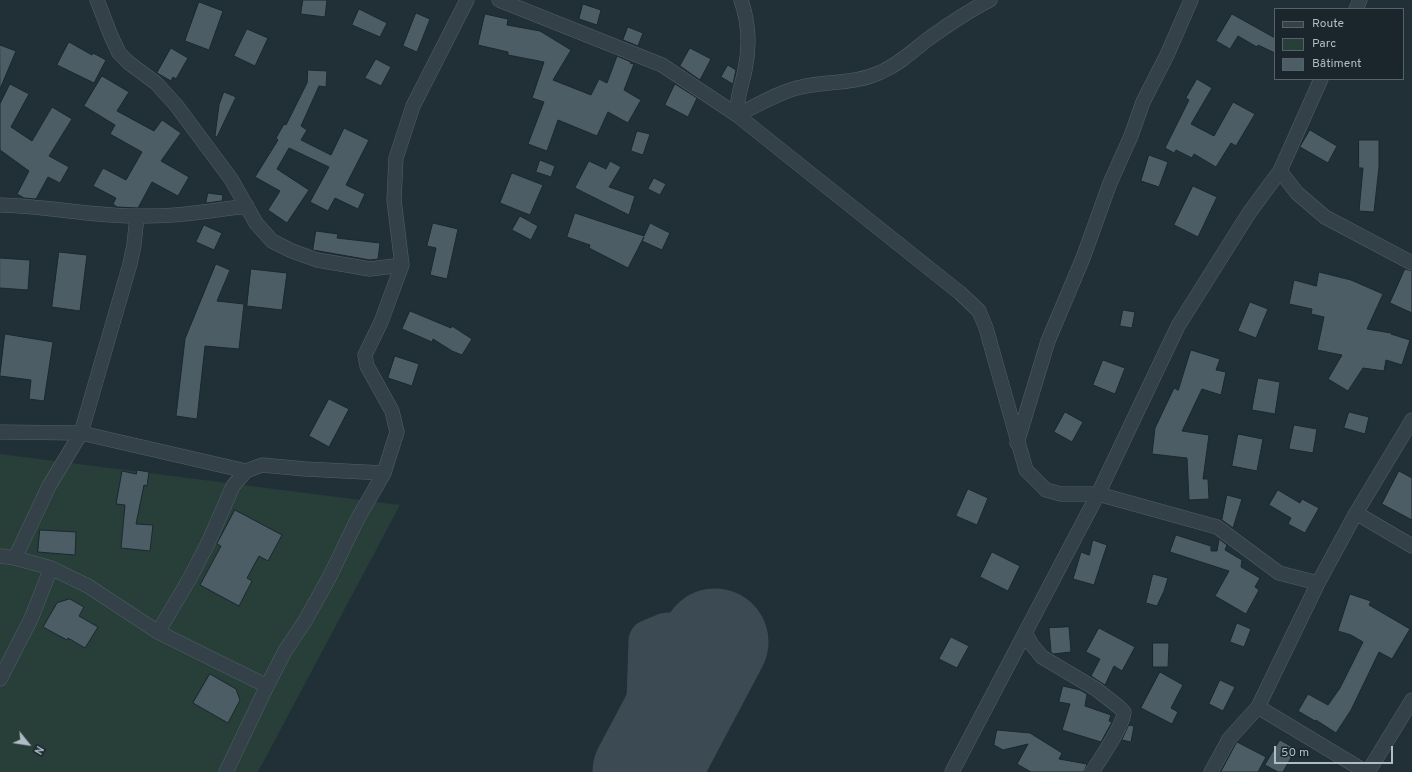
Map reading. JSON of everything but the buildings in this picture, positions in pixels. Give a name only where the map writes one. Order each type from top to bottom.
[{"type":"street","points":[[97,0],[119,53],[129,63],[156,83],[176,105],[231,179],[256,223],[272,241],[292,251],[317,260],[370,269],[402,265]]},
{"type":"street","points":[[226,772],[285,651],[305,621],[330,576],[357,520],[384,473],[397,432],[392,411],[368,366],[365,355],[381,322],[402,265],[394,200],[396,158],[413,106],[467,0]]},
{"type":"street","points":[[499,0],[662,65],[737,115],[960,293],[979,311],[986,328],[1017,443],[1026,470],[1046,490],[1061,494],[1098,494],[1217,527],[1279,573],[1318,583]]},
{"type":"street","points":[[737,115],[736,105],[745,69],[749,36],[741,0]]},
{"type":"street","points":[[737,115],[778,95],[800,87],[838,83],[861,79],[881,73],[906,57],[928,39],[959,18],[990,0]]},
{"type":"street","points":[[1017,443],[1048,341],[1083,258],[1110,183],[1131,136],[1143,102],[1167,55],[1191,0]]},
{"type":"street","points":[[952,772],[1098,494],[1178,326],[1249,213],[1280,171],[1321,80]]},
{"type":"street","points":[[1280,171],[1297,193],[1325,217],[1412,263]]},
{"type":"street","points":[[0,205],[20,205],[68,212],[137,216],[210,211],[247,206]]},
{"type":"street","points":[[15,558],[49,486],[81,433],[128,270],[134,244],[137,216]]},
{"type":"street","points":[[1211,772],[1228,739],[1258,707],[1318,583],[1356,513],[1412,420]]},
{"type":"street","points":[[0,432],[81,433],[246,471]]},
{"type":"street","points":[[158,632],[190,578],[209,541],[233,486],[246,471],[262,465],[384,473]]},
{"type":"street","points":[[1356,513],[1412,546]]},
{"type":"street","points":[[0,556],[15,558],[51,568],[88,586],[158,632],[267,686]]},
{"type":"street","points":[[0,679],[31,620],[51,568]]},
{"type":"street","points":[[1025,633],[1032,645],[1042,657],[1096,690],[1119,706],[1124,712],[1124,717],[1092,772]]},
{"type":"street","points":[[1258,707],[1367,772],[1412,700]]},
{"type":"green space","points":[[0,454],[400,505],[258,772],[0,772]]},
{"type":"taxiway","points":[[638,772],[647,732],[650,641],[667,634],[691,636],[710,651],[716,664],[718,683],[712,701],[698,714],[666,735]]},
{"type":"runway","points":[[646,772],[715,642]]}]
